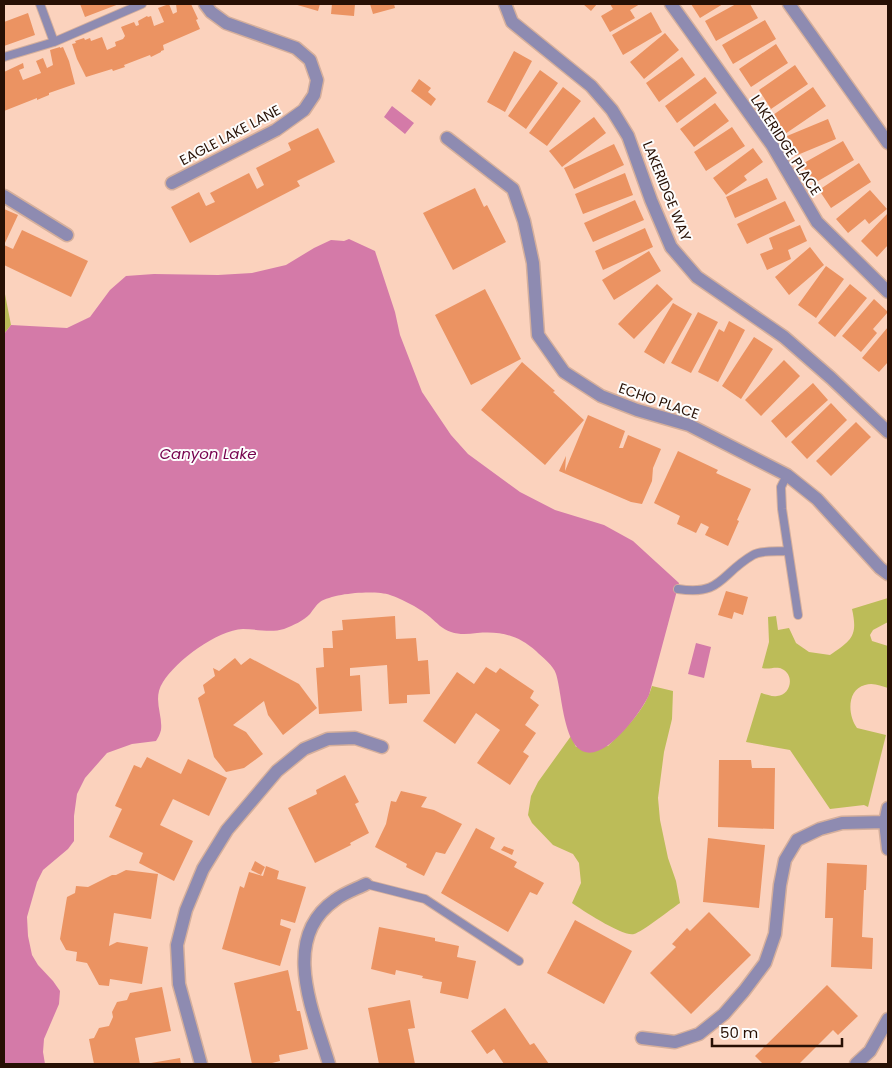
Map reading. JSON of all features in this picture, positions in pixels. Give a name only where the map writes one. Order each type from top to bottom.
[{"type":"street","name":"EAGLE LAKE LANE","points":[[172,183],[276,130],[304,110],[314,95],[317,80],[310,60],[296,48],[226,23],[211,12],[205,4]]},
{"type":"street","name":"LAKERIDGE WAY","points":[[505,4],[512,22],[590,86],[612,110],[628,136],[651,200],[671,247],[697,277],[784,337],[888,432]]},
{"type":"street","name":"LAKERIDGE PLACE","points":[[671,4],[772,145],[817,222],[888,292]]},
{"type":"street","points":[[789,4],[888,143]]},
{"type":"street","name":"ECHO PLACE","points":[[447,138],[513,189],[524,222],[533,263],[538,335],[564,372],[601,396],[637,410],[689,425],[787,475],[817,499],[880,568],[888,574]]},
{"type":"street","points":[[4,196],[67,235]]},
{"type":"street","points":[[201,1064],[179,984],[177,945],[186,910],[203,869],[228,830],[277,771],[304,749],[328,738],[355,738],[382,747]]},
{"type":"street","points":[[888,808],[885,822],[888,849]]},
{"type":"street","points":[[642,1038],[675,1042],[699,1034],[724,1014],[744,991],[765,963],[775,934],[785,860],[797,840],[820,829],[842,823],[885,822]]},
{"type":"street","points":[[329,1064],[304,974],[303,953],[308,933],[320,914],[335,900],[366,884]]},
{"type":"street","points":[[856,1064],[870,1050],[888,1019]]},
{"type":"lane","points":[[40,4],[54,42]]},
{"type":"lane","points":[[4,56],[54,42],[142,4]]},
{"type":"lane","points":[[787,475],[781,487],[798,615]]},
{"type":"lane","points":[[678,589],[694,592],[702,591],[713,587],[754,554],[788,551]]},
{"type":"lane","points":[[366,884],[425,899],[520,961]]},
{"type":"shaded area","points":[[4,289],[11,325],[4,334]]},
{"type":"shaded area","points":[[888,598],[888,622],[873,630],[870,635],[872,641],[888,646],[888,688],[874,684],[865,685],[854,692],[850,704],[852,717],[857,728],[886,735],[868,807],[864,805],[830,809],[790,750],[746,742],[761,693],[773,696],[782,695],[790,684],[789,676],[782,669],[762,668],[769,642],[768,617],[776,616],[778,630],[789,628],[796,643],[809,652],[830,655],[844,645],[852,636],[854,618],[852,609]]},
{"type":"shaded area","points":[[652,686],[673,691],[672,719],[664,752],[658,798],[660,820],[680,903],[643,929],[634,934],[629,934],[603,922],[572,903],[581,883],[579,863],[573,854],[553,845],[532,823],[528,815],[531,796],[538,782],[571,736],[576,747],[608,746],[628,726],[645,703]]},
{"type":"water","points":[[392,106],[414,123],[405,134],[384,117]]},
{"type":"water","name":"Canyon Lake","points":[[349,239],[375,251],[395,312],[400,335],[422,392],[451,435],[468,454],[520,492],[555,510],[604,525],[633,541],[679,583],[649,695],[639,712],[613,742],[594,752],[585,752],[578,748],[572,740],[564,718],[555,671],[536,651],[523,641],[509,635],[486,633],[458,634],[451,632],[442,628],[427,614],[405,601],[383,593],[355,593],[335,596],[320,602],[304,619],[284,629],[269,631],[243,629],[221,635],[210,641],[187,656],[163,682],[158,694],[161,730],[156,741],[132,744],[107,753],[85,778],[77,794],[74,816],[74,841],[68,849],[43,870],[37,882],[27,917],[32,955],[60,991],[59,1004],[44,1039],[43,1052],[45,1064],[4,1064],[4,334],[11,325],[67,328],[90,317],[110,290],[126,276],[252,273],[286,265],[331,240],[344,241]]},
{"type":"water","points":[[696,643],[711,647],[704,678],[688,674]]},
{"type":"building","points":[[80,4],[119,4],[85,17]]},
{"type":"building","points":[[169,4],[173,14],[177,12],[176,4],[191,4],[198,19],[196,20],[200,29],[163,45],[164,50],[151,57],[150,55],[113,71],[112,69],[86,77],[72,44],[76,43],[75,41],[90,38],[91,41],[102,37],[107,50],[116,46],[115,42],[123,39],[125,36],[121,27],[134,22],[136,26],[139,25],[138,21],[147,16],[151,16],[154,26],[164,22],[158,8]]},
{"type":"building","points":[[294,4],[320,4],[318,11]]},
{"type":"building","points":[[332,4],[355,4],[354,16],[331,14]]},
{"type":"building","points":[[370,4],[394,4],[395,8],[373,14]]},
{"type":"building","points":[[583,4],[597,4],[591,11]]},
{"type":"building","points":[[610,4],[640,4],[630,10],[635,18],[610,32],[601,16],[613,9]]},
{"type":"building","points":[[691,4],[723,4],[700,18]]},
{"type":"building","points":[[736,4],[750,4],[758,18],[716,41],[705,21]]},
{"type":"building","points":[[651,12],[662,32],[623,55],[612,35]]},
{"type":"building","points":[[28,13],[35,35],[4,46],[4,22]]},
{"type":"building","points":[[765,20],[776,39],[733,64],[722,45]]},
{"type":"building","points":[[665,33],[679,50],[644,79],[630,62]]},
{"type":"building","points":[[776,44],[788,63],[751,87],[739,69]]},
{"type":"building","points":[[63,47],[69,61],[75,84],[4,111],[4,72],[23,63],[24,68],[19,70],[23,80],[41,73],[36,61],[43,58],[47,68],[53,65],[50,50]]},
{"type":"building","points":[[514,51],[532,61],[505,112],[487,102]]},
{"type":"building","points":[[682,57],[695,75],[659,102],[646,83]]},
{"type":"building","points":[[795,65],[808,84],[771,109],[759,90]]},
{"type":"building","points":[[540,70],[558,83],[526,129],[508,116]]},
{"type":"building","points":[[705,77],[717,93],[677,123],[665,106]]},
{"type":"building","points":[[419,79],[431,88],[428,92],[436,99],[431,106],[411,91]]},
{"type":"building","points":[[563,87],[581,101],[547,146],[529,133]]},
{"type":"building","points":[[813,87],[826,106],[785,134],[773,115]]},
{"type":"building","points":[[715,103],[729,121],[694,147],[680,129]]},
{"type":"building","points":[[594,117],[606,133],[562,167],[549,151]]},
{"type":"building","points":[[828,119],[836,139],[795,156],[787,136]]},
{"type":"building","points":[[732,127],[745,146],[706,171],[694,152]]},
{"type":"building","points":[[318,128],[335,162],[297,181],[300,186],[190,243],[171,207],[199,192],[206,206],[215,202],[210,193],[249,173],[257,189],[264,185],[256,168],[291,150],[288,143]]},
{"type":"building","points":[[843,141],[854,160],[813,184],[802,164]]},
{"type":"building","points":[[614,144],[624,165],[574,189],[564,168]]},
{"type":"building","points":[[753,148],[763,162],[744,176],[747,180],[726,195],[713,178]]},
{"type":"building","points":[[859,163],[871,182],[831,208],[819,190]]},
{"type":"building","points":[[625,173],[633,195],[583,214],[575,194]]},
{"type":"building","points":[[767,178],[777,199],[735,218],[726,197]]},
{"type":"building","points":[[475,188],[484,207],[487,205],[506,242],[453,270],[423,213]]},
{"type":"building","points":[[870,190],[887,209],[869,224],[865,219],[848,233],[836,219]]},
{"type":"building","points":[[635,200],[644,220],[593,242],[584,223]]},
{"type":"building","points":[[785,201],[795,221],[747,244],[737,224]]},
{"type":"building","points":[[4,209],[18,215],[4,245]]},
{"type":"building","points":[[888,213],[888,245],[877,257],[861,241]]},
{"type":"building","points":[[800,225],[807,241],[788,250],[791,259],[767,270],[760,254],[773,249],[769,238]]},
{"type":"building","points":[[645,228],[653,247],[603,270],[595,251]]},
{"type":"building","points":[[22,230],[88,261],[71,297],[4,265],[4,245],[13,249]]},
{"type":"building","points":[[810,247],[824,265],[789,295],[775,277]]},
{"type":"building","points":[[649,251],[661,271],[614,300],[602,280]]},
{"type":"building","points":[[826,266],[844,279],[816,318],[798,305]]},
{"type":"building","points":[[657,284],[673,299],[634,339],[618,324]]},
{"type":"building","points":[[850,284],[867,298],[835,337],[818,323]]},
{"type":"building","points":[[485,289],[521,359],[471,385],[435,315]]},
{"type":"building","points":[[874,299],[888,312],[873,329],[877,333],[861,352],[842,336]]},
{"type":"building","points":[[673,303],[692,314],[664,364],[644,352]]},
{"type":"building","points":[[698,312],[718,322],[691,373],[671,363]]},
{"type":"building","points":[[729,321],[745,330],[718,382],[698,372],[719,329],[724,332]]},
{"type":"building","points":[[888,327],[888,362],[879,372],[862,358]]},
{"type":"building","points":[[754,337],[773,349],[741,399],[722,386]]},
{"type":"building","points":[[784,360],[800,376],[761,416],[745,400]]},
{"type":"building","points":[[522,362],[584,420],[545,465],[481,410]]},
{"type":"building","points":[[813,383],[828,400],[786,438],[771,421]]},
{"type":"building","points":[[831,403],[847,420],[807,459],[791,442]]},
{"type":"building","points":[[588,415],[625,431],[619,448],[623,448],[628,435],[661,449],[653,468],[652,481],[642,504],[631,502],[559,471],[566,456],[565,471]]},
{"type":"building","points":[[856,422],[871,437],[831,476],[816,461]]},
{"type":"building","points":[[678,451],[718,470],[716,473],[751,489],[728,546],[705,535],[709,527],[701,523],[696,533],[677,524],[680,516],[654,503]]},
{"type":"building","points":[[726,591],[748,597],[743,615],[734,612],[732,619],[718,615]]},
{"type":"building","points":[[395,616],[396,639],[416,638],[418,661],[428,660],[430,694],[407,695],[407,703],[389,704],[387,665],[350,668],[350,676],[360,675],[362,711],[319,714],[316,668],[324,667],[323,648],[333,648],[332,631],[343,630],[342,620]]},
{"type":"building","points":[[235,658],[241,665],[250,658],[299,684],[317,708],[283,735],[268,715],[264,701],[233,725],[246,732],[263,754],[244,768],[226,772],[214,757],[198,698],[205,693],[203,685],[215,676],[213,668],[219,671]]},
{"type":"building","points":[[486,667],[496,673],[500,668],[534,691],[530,698],[539,705],[525,725],[536,733],[523,752],[529,756],[510,785],[477,763],[500,730],[476,713],[455,744],[423,721],[457,672],[474,684]]},
{"type":"building","points":[[147,757],[181,774],[188,759],[227,778],[209,816],[173,799],[160,825],[193,841],[174,881],[139,863],[143,853],[109,837],[122,809],[115,806],[134,765],[141,768]]},
{"type":"building","points":[[719,760],[751,760],[752,768],[775,768],[774,829],[718,827]]},
{"type":"building","points":[[345,775],[359,802],[355,804],[369,833],[350,843],[351,845],[315,863],[288,808],[317,794],[316,790]]},
{"type":"building","points":[[401,791],[427,797],[421,807],[434,810],[462,824],[445,854],[436,852],[424,876],[406,867],[407,864],[375,847],[386,824],[391,801],[396,802]]},
{"type":"building","points":[[476,828],[495,838],[490,848],[517,862],[514,867],[544,883],[537,895],[530,892],[508,932],[441,893]]},
{"type":"building","points":[[708,838],[765,845],[759,908],[703,902]]},
{"type":"building","points":[[504,846],[514,850],[512,855],[501,850]]},
{"type":"building","points":[[255,861],[265,867],[261,875],[251,870]]},
{"type":"building","points":[[827,863],[867,865],[862,937],[873,938],[872,969],[831,967],[833,918],[825,918]]},
{"type":"building","points":[[266,866],[279,871],[277,879],[306,887],[295,923],[281,919],[280,925],[291,929],[280,966],[222,949],[240,886],[244,888],[249,872],[263,876]]},
{"type":"building","points":[[126,870],[158,874],[151,919],[114,913],[109,946],[117,942],[148,947],[142,984],[110,979],[109,986],[99,985],[87,963],[76,961],[77,952],[66,950],[60,939],[67,897],[75,893],[76,886],[88,887]]},
{"type":"building","points":[[709,912],[751,955],[691,1014],[650,973],[676,947],[672,944],[687,928],[690,931]]},
{"type":"building","points":[[575,920],[632,951],[604,1004],[547,973]]},
{"type":"building","points":[[379,927],[435,938],[435,941],[459,946],[457,957],[476,961],[468,999],[440,993],[442,982],[422,978],[423,976],[396,970],[395,975],[371,969]]},
{"type":"building","points":[[288,970],[297,1011],[300,1011],[308,1049],[279,1055],[280,1061],[268,1064],[252,1064],[234,983]]},
{"type":"building","points":[[827,985],[858,1016],[838,1035],[833,1030],[799,1064],[763,1064],[755,1056]]},
{"type":"building","points":[[162,987],[171,1031],[135,1038],[140,1064],[94,1064],[89,1039],[94,1038],[99,1028],[109,1026],[113,1017],[112,1012],[117,1002],[127,1000],[130,993]]},
{"type":"building","points":[[410,1000],[415,1028],[408,1029],[415,1064],[379,1064],[368,1008]]},
{"type":"building","points":[[505,1008],[530,1045],[534,1043],[549,1064],[504,1064],[494,1049],[487,1054],[471,1031]]},
{"type":"building","points":[[180,1058],[181,1064],[151,1063]]}]
